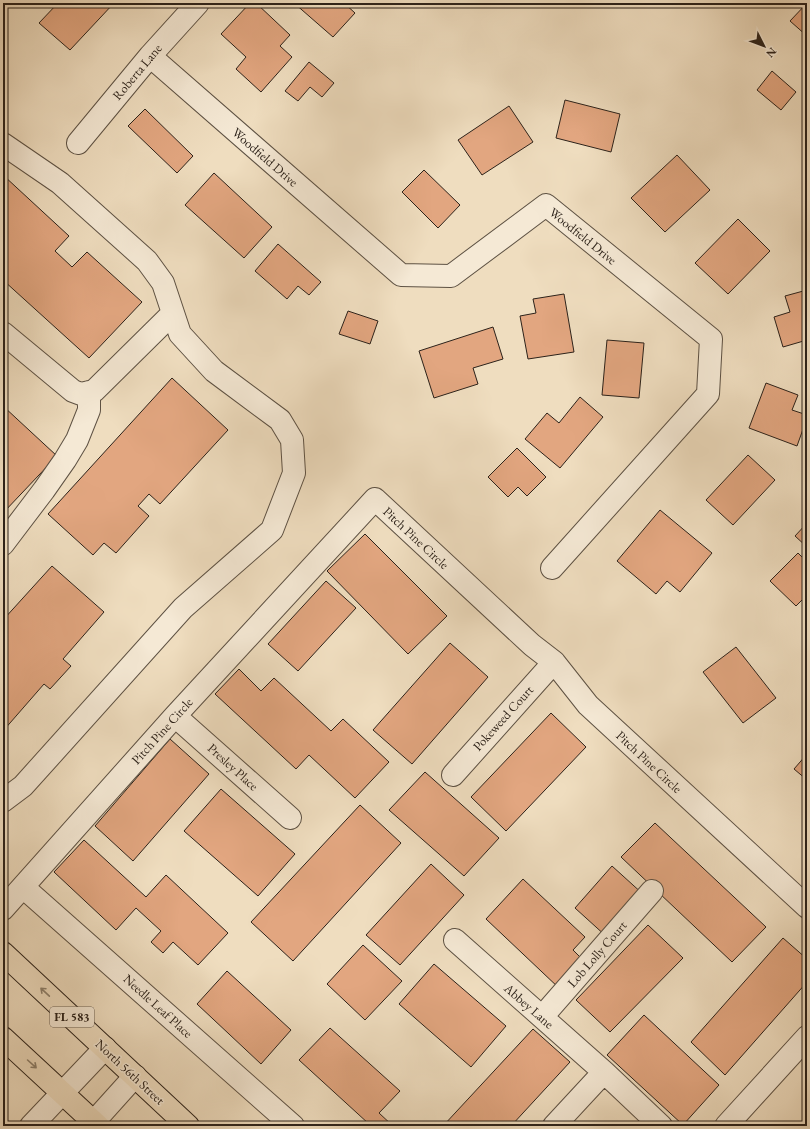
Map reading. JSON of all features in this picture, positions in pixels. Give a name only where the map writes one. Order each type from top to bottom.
[{"type":"main road","name":"North 56th Street","points":[[3,953],[188,1126]]},
{"type":"main road","points":[[3,1038],[63,1093],[94,1125]]},
{"type":"street","name":"Roberta Lane","points":[[78,144],[150,56],[198,3]]},
{"type":"street","name":"Woodfield Drive","points":[[150,56],[401,275],[450,276],[546,206],[711,339],[708,394],[552,568]]},
{"type":"street","points":[[3,144],[60,184],[148,261],[163,282],[180,334],[214,370],[280,420],[292,440],[294,473],[272,530],[183,608],[23,786],[3,801]]},
{"type":"street","points":[[3,333],[73,391],[80,394],[94,391],[173,312]]},
{"type":"street","points":[[3,544],[66,460],[77,440],[89,410],[89,392]]},
{"type":"street","name":"Pitch Pine Circle","points":[[3,909],[175,716],[375,499],[532,645],[554,662],[588,705],[807,907]]},
{"type":"street","name":"Pokeweed Court","points":[[453,774],[554,662]]},
{"type":"street","name":"Presley Place","points":[[175,716],[290,818]]},
{"type":"street","name":"Needle Leaf Place","points":[[23,887],[293,1126]]},
{"type":"street","name":"Lob Lolly Court","points":[[542,1017],[652,891]]},
{"type":"street","name":"Abbey Lane","points":[[455,940],[604,1072]]},
{"type":"street","points":[[726,1126],[807,1037]]},
{"type":"street","points":[[31,1126],[105,1048]]},
{"type":"street","points":[[554,1126],[604,1072],[661,1126]]},
{"type":"street","points":[[94,1125],[135,1076]]},
{"type":"building","points":[[58,3],[114,3],[70,50],[39,23]]},
{"type":"building","points":[[250,3],[256,3],[290,35],[280,46],[292,57],[261,92],[236,69],[246,57],[221,34]]},
{"type":"building","points":[[294,3],[344,3],[355,13],[333,37]]},
{"type":"building","points":[[807,3],[807,36],[790,21]]},
{"type":"building","points":[[309,62],[334,83],[322,97],[310,87],[298,101],[285,91]]},
{"type":"building","points":[[772,71],[796,92],[781,110],[757,90]]},
{"type":"building","points":[[565,100],[620,114],[611,152],[556,138]]},
{"type":"building","points":[[509,106],[533,142],[482,175],[458,140]]},
{"type":"building","points":[[145,109],[193,156],[177,173],[128,126]]},
{"type":"building","points":[[677,155],[710,190],[665,232],[631,198]]},
{"type":"building","points":[[424,170],[460,205],[438,228],[402,192]]},
{"type":"building","points":[[214,173],[272,227],[244,258],[185,205]]},
{"type":"building","points":[[3,175],[69,236],[55,251],[72,267],[87,252],[142,302],[89,358],[3,280]]},
{"type":"building","points":[[738,219],[770,251],[728,294],[695,263]]},
{"type":"building","points":[[278,244],[321,282],[309,295],[298,286],[287,299],[255,271]]},
{"type":"building","points":[[807,290],[807,340],[783,347],[774,317],[790,312],[785,296]]},
{"type":"building","points":[[564,294],[574,352],[528,359],[520,316],[536,313],[533,299]]},
{"type":"building","points":[[348,311],[378,321],[370,344],[339,334]]},
{"type":"building","points":[[493,327],[503,359],[473,368],[478,384],[434,398],[419,351]]},
{"type":"building","points":[[607,340],[644,343],[639,398],[602,395]]},
{"type":"building","points":[[172,378],[228,430],[160,504],[149,494],[138,506],[149,516],[116,553],[104,543],[93,555],[48,514]]},
{"type":"building","points":[[766,383],[798,395],[792,410],[807,415],[807,418],[797,446],[749,428]]},
{"type":"building","points":[[580,397],[603,417],[560,468],[525,439],[547,413],[559,423]]},
{"type":"building","points":[[3,406],[57,456],[3,513]]},
{"type":"building","points":[[517,448],[546,477],[527,496],[518,487],[508,497],[488,477]]},
{"type":"building","points":[[748,455],[775,480],[733,525],[706,500]]},
{"type":"building","points":[[660,510],[712,553],[680,592],[667,581],[656,594],[617,561]]},
{"type":"building","points":[[807,523],[807,547],[795,536]]},
{"type":"building","points":[[365,534],[447,616],[408,654],[327,571]]},
{"type":"building","points":[[798,553],[807,562],[807,595],[796,606],[770,581]]},
{"type":"building","points":[[52,566],[104,612],[63,659],[71,666],[50,689],[44,684],[3,731],[3,620]]},
{"type":"building","points":[[326,581],[356,608],[298,671],[268,644]]},
{"type":"building","points":[[450,643],[488,677],[412,764],[373,730]]},
{"type":"building","points":[[736,647],[776,698],[743,723],[703,672]]},
{"type":"building","points":[[239,669],[261,691],[274,678],[331,731],[343,719],[389,762],[355,798],[309,755],[296,769],[215,694]]},
{"type":"building","points":[[551,713],[586,747],[506,831],[471,797]]},
{"type":"building","points":[[170,739],[209,774],[133,861],[95,826]]},
{"type":"building","points":[[807,754],[807,780],[794,769]]},
{"type":"building","points":[[425,772],[499,838],[464,876],[389,810]]},
{"type":"building","points":[[221,789],[295,854],[258,896],[184,831]]},
{"type":"building","points":[[360,805],[401,843],[293,961],[251,922]]},
{"type":"building","points":[[655,823],[766,927],[732,962],[621,857]]},
{"type":"building","points":[[84,840],[146,897],[166,875],[228,933],[198,965],[173,942],[163,953],[151,942],[161,931],[136,908],[116,930],[54,872]]},
{"type":"building","points":[[431,864],[464,895],[400,965],[366,935]]},
{"type":"building","points":[[612,866],[644,895],[607,937],[575,908]]},
{"type":"building","points":[[523,879],[585,937],[573,950],[585,962],[560,989],[486,919]]},
{"type":"building","points":[[648,925],[683,958],[610,1032],[576,1000]]},
{"type":"building","points":[[783,938],[807,959],[807,982],[725,1075],[691,1042]]},
{"type":"building","points":[[363,945],[402,981],[365,1020],[327,984]]},
{"type":"building","points":[[434,964],[506,1026],[471,1067],[399,1004]]},
{"type":"building","points":[[227,971],[291,1030],[261,1064],[197,1004]]},
{"type":"building","points":[[644,1015],[719,1085],[683,1125],[607,1055]]},
{"type":"building","points":[[330,1028],[400,1091],[379,1113],[393,1126],[367,1126],[369,1124],[299,1060]]},
{"type":"building","points":[[533,1029],[570,1062],[511,1126],[443,1126]]}]
